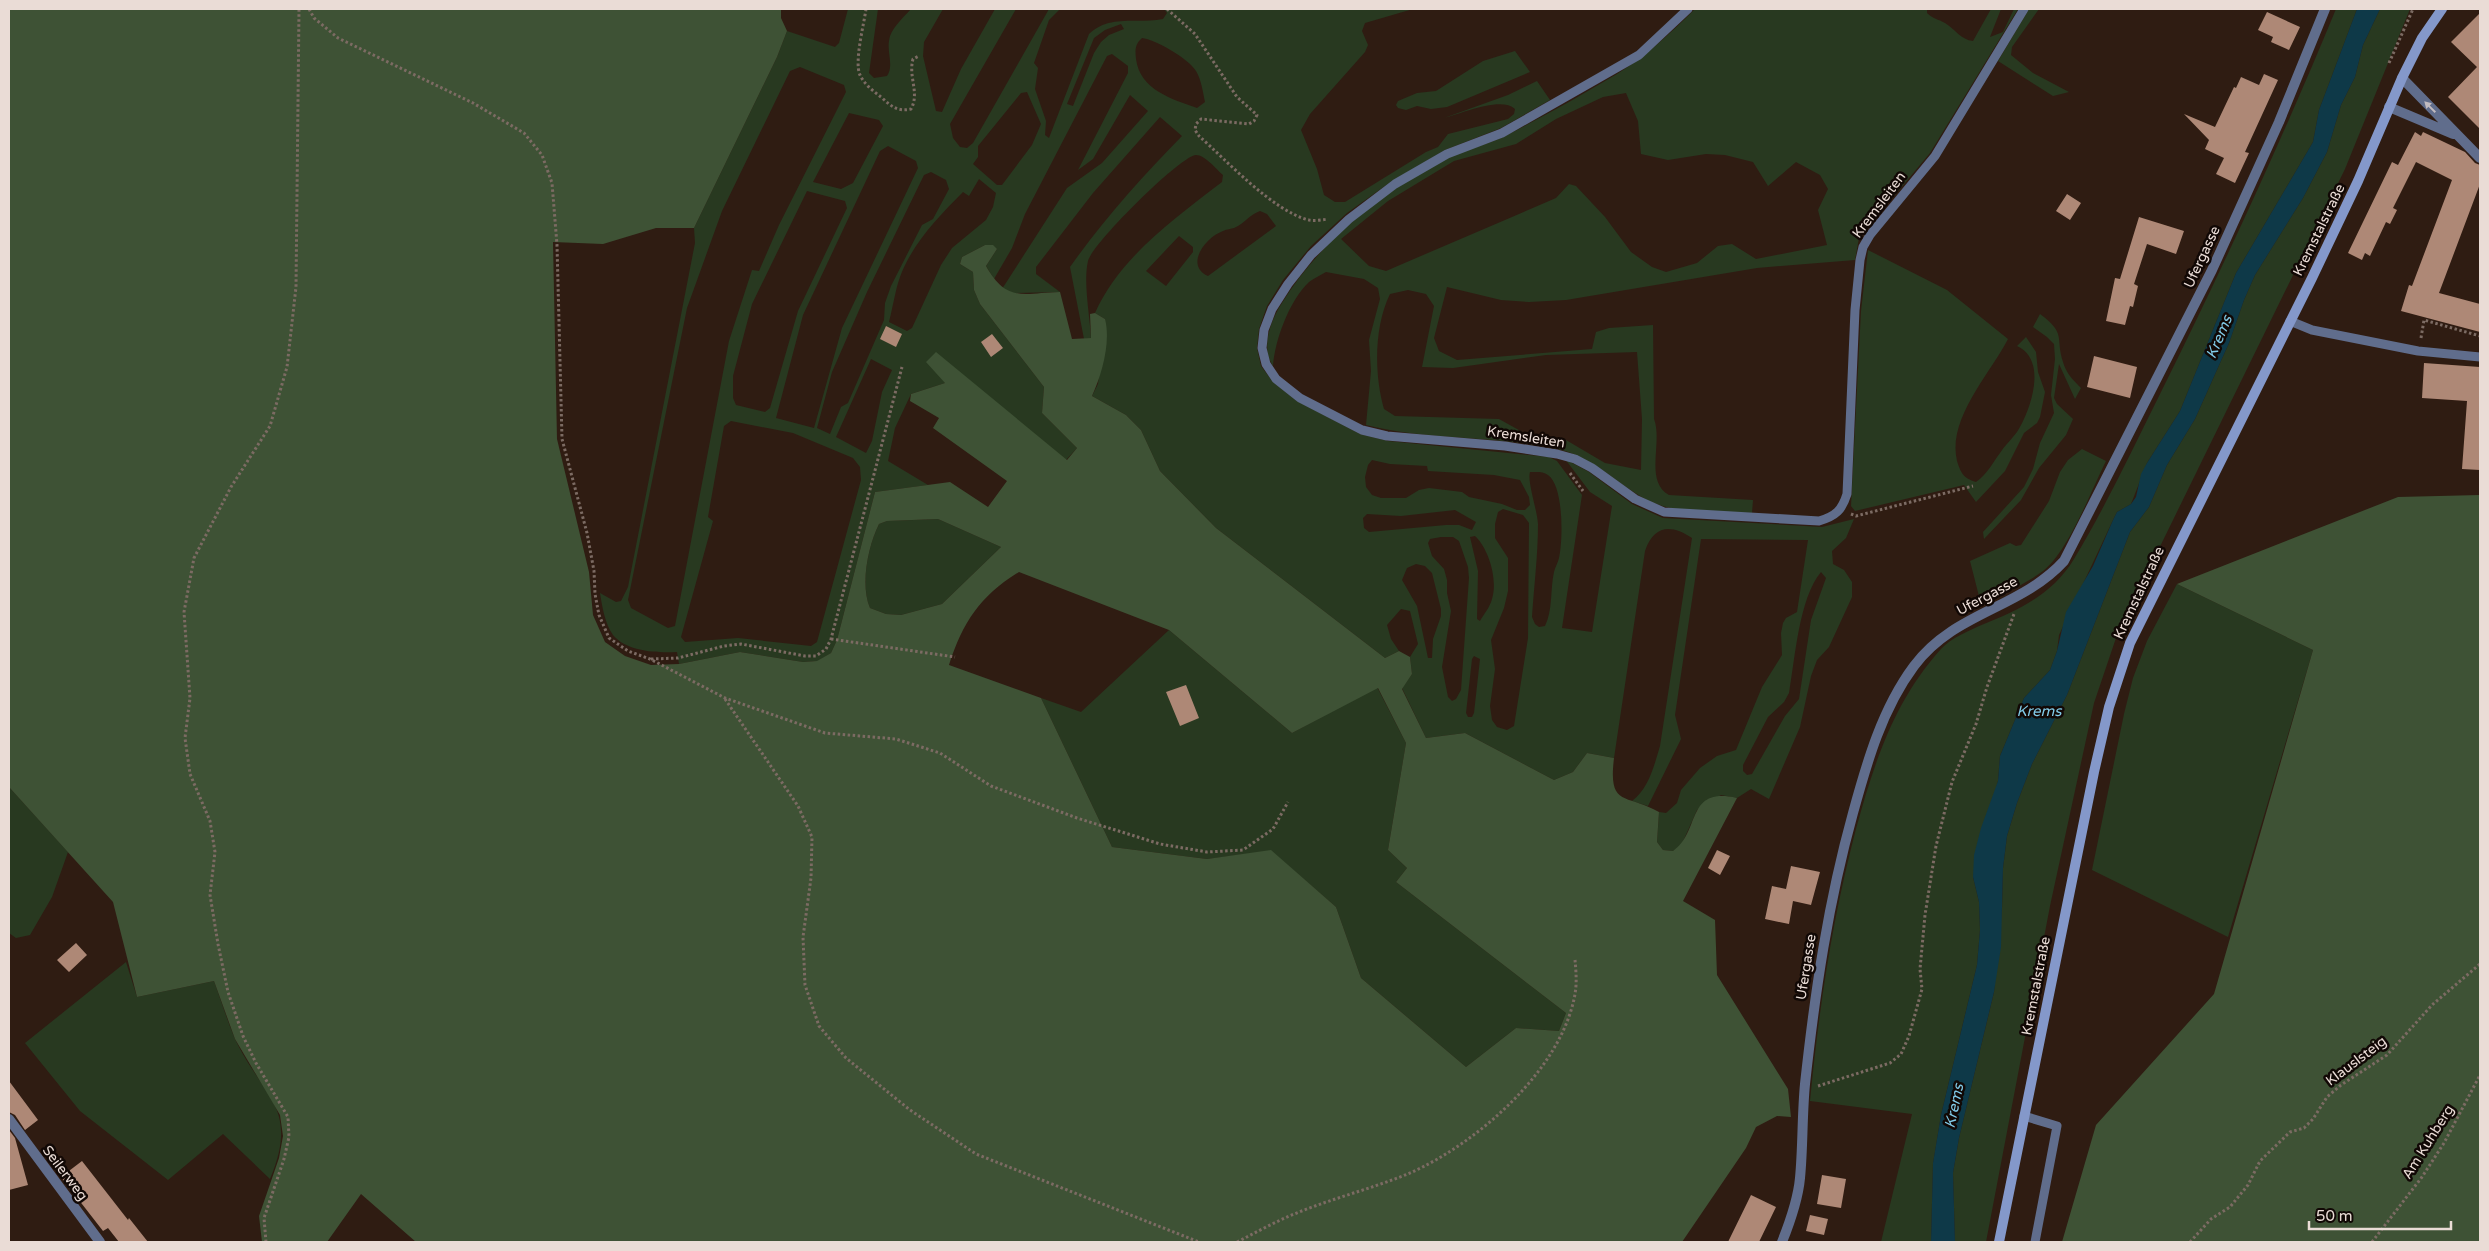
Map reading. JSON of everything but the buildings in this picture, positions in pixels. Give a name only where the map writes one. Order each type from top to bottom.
[{"type":"main road","name":"Kremstalstraße","points":[[2000,1240],[2096,763],[2109,707],[2130,643],[2358,181],[2402,78],[2422,38],[2442,9]]},
{"type":"street","name":"Ufergasse","points":[[1782,1242],[1792,1216],[1800,1180],[1805,1089],[1813,1005],[1828,915],[1839,863],[1875,739],[1893,699],[1914,666],[1939,638],[2022,595],[2049,577],[2064,561],[2212,270],[2279,122],[2325,9]]},
{"type":"street","points":[[2402,78],[2480,158]]},
{"type":"street","points":[[2389,106],[2459,136]]},
{"type":"street","name":"Seilerweg","points":[[9,1119],[100,1242]]},
{"type":"lane","name":"Kremsleiten","points":[[1688,9],[1639,55],[1502,133],[1447,154],[1395,184],[1349,219],[1312,255],[1288,284],[1272,309],[1264,330],[1262,348],[1266,364],[1276,379],[1300,398],[1362,430],[1387,436],[1505,446],[1575,459],[1592,468],[1641,503],[1664,512],[1819,520],[1834,517],[1842,508],[1847,494],[1855,310],[1863,247],[1870,235],[1935,156],[2024,9]]},
{"type":"lane","points":[[2290,321],[2312,330],[2418,351],[2480,357]]},
{"type":"lane","points":[[2024,1116],[2057,1126],[2035,1242]]},
{"type":"path","points":[[266,1242],[264,1218],[284,1159],[289,1137],[288,1117],[256,1063],[243,1036],[228,992],[222,963],[210,894],[215,852],[210,821],[190,774],[185,738],[190,698],[184,612],[194,558],[231,487],[270,426],[288,367],[296,287],[299,9]]},
{"type":"path","points":[[309,9],[314,18],[338,38],[473,103],[524,133],[542,155],[552,183],[557,244],[562,439],[587,534],[594,571],[599,615],[610,638],[628,651],[650,659],[725,698],[825,733],[896,739],[940,753],[991,786],[1077,818],[1160,844],[1207,852],[1243,850],[1273,829],[1288,802]]},
{"type":"path","points":[[866,9],[858,60],[859,73],[865,84],[893,108],[902,111],[911,110],[916,101],[910,68],[913,59],[919,56]]},
{"type":"path","points":[[1167,9],[1195,34],[1237,97],[1257,115],[1249,124],[1201,120],[1196,124],[1195,130],[1199,136],[1271,200],[1296,215],[1311,220],[1349,219]]},
{"type":"path","points":[[2389,64],[2413,9]]},
{"type":"path","points":[[2418,351],[2424,320],[2480,336]]},
{"type":"path","points":[[650,659],[678,658],[724,646],[741,644],[805,656],[816,656],[826,649],[831,639],[902,367]]},
{"type":"path","points":[[1842,508],[1847,513],[1856,516],[1973,486]]},
{"type":"path","points":[[1805,1089],[1853,1074],[1871,1071],[1890,1063],[1902,1054],[1910,1036],[1922,989],[1920,970],[1925,915],[1936,846],[1952,782],[1976,724],[1987,687],[2022,595]]},
{"type":"path","points":[[831,639],[956,657]]},
{"type":"path","points":[[725,698],[798,806],[812,837],[811,878],[803,937],[804,985],[819,1026],[846,1058],[910,1110],[976,1154],[1124,1212],[1171,1233],[1199,1242]]},
{"type":"path","points":[[1237,1242],[1286,1218],[1411,1172],[1467,1140],[1514,1099],[1541,1069],[1564,1029],[1576,993],[1575,960]]},
{"type":"path","name":"Klauslsteig","points":[[2190,1242],[2211,1219],[2230,1207],[2248,1185],[2260,1161],[2290,1132],[2304,1128],[2313,1119],[2327,1097],[2341,1085],[2387,1055],[2432,1005],[2480,964]]},
{"type":"path","name":"Am Kuhberg","points":[[2372,1242],[2427,1170],[2480,1075]]},
{"type":"green space","points":[[9,9],[781,9],[781,18],[787,31],[777,57],[694,228],[656,228],[603,244],[553,242],[557,439],[589,572],[593,615],[605,642],[625,656],[651,665],[679,664],[740,652],[803,662],[817,661],[831,653],[837,640],[875,492],[950,482],[988,507],[1007,481],[933,428],[939,418],[910,401],[911,394],[945,383],[926,362],[936,352],[1067,460],[1077,448],[1042,413],[1044,387],[980,304],[974,290],[973,272],[960,264],[962,257],[985,245],[993,245],[997,249],[986,266],[1001,286],[1009,291],[1026,294],[1060,292],[1072,339],[1091,338],[1090,314],[1095,313],[1105,319],[1107,328],[1106,348],[1099,378],[1092,396],[1126,415],[1141,430],[1160,471],[1216,528],[1385,658],[1399,651],[1410,657],[1412,674],[1402,689],[1426,738],[1465,733],[1554,780],[1573,772],[1587,753],[1614,758],[1613,774],[1617,792],[1622,797],[1659,812],[1657,842],[1663,850],[1673,851],[1682,843],[1701,804],[1709,799],[1720,796],[1737,798],[1683,901],[1715,920],[1717,975],[1788,1089],[1791,1117],[1777,1116],[1756,1127],[1746,1148],[1682,1242],[416,1242],[361,1194],[327,1242],[262,1242],[259,1216],[279,1158],[283,1136],[280,1115],[235,1039],[214,981],[137,997],[113,902],[9,787]],"holes":[[[938,519],[1001,547],[942,604],[901,615],[886,614],[870,608],[866,588],[867,566],[872,543],[879,524],[887,521]],[[1019,572],[1169,630],[1292,733],[1378,688],[1406,743],[1388,850],[1407,868],[1396,882],[1566,1013],[1559,1031],[1516,1028],[1466,1067],[1361,978],[1336,907],[1271,850],[1207,859],[1112,847],[1041,698],[949,665],[960,636],[975,611],[1005,581]]]},
{"type":"green space","points":[[848,9],[878,9],[869,73],[874,78],[887,76],[890,68],[889,41],[897,24],[911,9],[943,9],[924,42],[923,56],[936,111],[942,112],[961,69],[995,9],[1016,9],[950,124],[953,138],[960,147],[967,148],[973,143],[1049,9],[1060,9],[1049,20],[1034,63],[1038,68],[1035,89],[1046,121],[1045,135],[1049,138],[1089,34],[1105,24],[1163,19],[1167,13],[1164,9],[1413,9],[1365,23],[1362,31],[1368,45],[1365,52],[1310,114],[1301,130],[1317,169],[1324,195],[1335,202],[1345,202],[1426,152],[1438,147],[1448,134],[1508,119],[1514,114],[1515,109],[1509,105],[1500,104],[1481,107],[1444,118],[1508,95],[1537,81],[1550,100],[1501,128],[1445,150],[1392,181],[1347,213],[1311,246],[1283,280],[1267,306],[1259,329],[1257,348],[1261,366],[1273,382],[1297,401],[1360,434],[1388,441],[1549,457],[1557,461],[1582,495],[1562,628],[1592,632],[1612,506],[1590,492],[1565,459],[1589,472],[1632,504],[1663,518],[1822,527],[1854,519],[1846,538],[1832,551],[1833,564],[1844,570],[1852,582],[1852,597],[1829,647],[1817,660],[1811,676],[1800,727],[1769,799],[1751,789],[1737,798],[1721,795],[1697,810],[1681,846],[1673,851],[1663,850],[1657,842],[1659,812],[1666,813],[1677,803],[1681,790],[1700,768],[1717,756],[1736,750],[1762,687],[1782,655],[1781,633],[1783,623],[1786,618],[1797,612],[1808,540],[1701,539],[1675,715],[1681,739],[1648,806],[1632,801],[1647,783],[1660,746],[1692,538],[1677,530],[1664,530],[1653,536],[1645,551],[1614,758],[1587,753],[1573,772],[1554,780],[1465,733],[1426,738],[1402,688],[1412,674],[1410,657],[1418,644],[1410,611],[1401,609],[1387,625],[1391,639],[1399,651],[1385,658],[1216,528],[1160,471],[1141,430],[1126,415],[1092,396],[1098,384],[1105,319],[1095,313],[1106,293],[1119,274],[1150,240],[1222,182],[1223,175],[1207,160],[1199,156],[1196,155],[1187,159],[1156,184],[1104,237],[1088,261],[1086,289],[1091,338],[1084,339],[1070,267],[1123,199],[1182,136],[1160,117],[1093,193],[1036,267],[1036,274],[1060,292],[1012,293],[1002,289],[1067,188],[1102,163],[1148,111],[1130,95],[1093,159],[1078,170],[1128,73],[1128,66],[1112,54],[1107,56],[1025,214],[1012,248],[994,279],[986,266],[997,249],[985,245],[962,257],[960,264],[973,272],[974,290],[980,304],[1044,387],[1042,413],[1077,448],[1066,460],[936,353],[945,383],[911,394],[895,428],[888,461],[928,485],[875,492],[837,640],[831,653],[818,661],[803,662],[740,652],[679,664],[677,652],[643,650],[619,641],[608,626],[600,593],[616,602],[621,601],[628,587],[695,243],[694,228],[777,57],[787,31],[835,47],[839,43]],"holes":[[[1121,24],[1124,29],[1109,35],[1101,42],[1094,53],[1073,106],[1067,104],[1094,38],[1105,30]],[[1142,38],[1148,39],[1163,46],[1192,66],[1198,74],[1205,102],[1197,108],[1168,97],[1150,86],[1139,70],[1136,59],[1137,45]],[[800,67],[844,85],[846,92],[779,225],[759,271],[752,270],[729,341],[675,626],[668,628],[631,608],[628,600],[687,308],[722,211],[790,71]],[[1027,92],[1041,124],[1032,145],[1002,185],[997,185],[973,164],[978,157],[978,146],[1021,93]],[[849,113],[879,120],[883,126],[853,183],[841,189],[813,182]],[[888,146],[916,161],[918,168],[842,328],[814,428],[776,418],[803,315],[880,151]],[[931,172],[946,180],[949,189],[933,219],[922,225],[891,286],[885,303],[884,320],[848,403],[841,407],[830,434],[817,428],[832,372],[867,292],[924,175]],[[979,179],[996,193],[993,207],[986,220],[952,248],[941,265],[912,328],[907,331],[889,322],[898,282],[905,265],[919,242],[963,192],[969,196]],[[807,191],[845,201],[847,208],[798,311],[770,408],[765,412],[736,405],[733,398],[733,376],[752,304]],[[1260,211],[1267,214],[1276,226],[1208,276],[1201,271],[1198,265],[1200,252],[1204,245],[1216,234],[1238,226]],[[1179,236],[1193,247],[1193,252],[1166,286],[1146,271]],[[871,359],[892,370],[882,392],[872,441],[866,453],[836,437]],[[731,421],[793,433],[853,458],[860,467],[861,480],[817,642],[811,646],[738,638],[685,642],[681,637],[713,521],[708,517],[724,426]],[[1372,460],[1390,464],[1427,466],[1428,471],[1494,475],[1520,480],[1529,497],[1530,505],[1525,510],[1517,510],[1502,504],[1469,497],[1462,492],[1429,488],[1419,490],[1406,498],[1381,498],[1372,495],[1366,487],[1365,477],[1368,465]],[[1530,472],[1546,474],[1553,481],[1560,502],[1561,514],[1559,560],[1554,570],[1548,620],[1545,626],[1539,627],[1535,624],[1532,617],[1537,559],[1538,524],[1529,476]],[[1503,509],[1523,515],[1529,523],[1528,638],[1514,726],[1507,730],[1497,727],[1492,720],[1490,706],[1495,669],[1491,640],[1504,608],[1508,591],[1508,558],[1495,538],[1495,524],[1498,512]],[[1455,510],[1476,522],[1472,530],[1459,525],[1369,532],[1364,528],[1363,518],[1367,514],[1401,516]],[[1475,536],[1488,557],[1494,583],[1490,605],[1480,621],[1477,619],[1478,571],[1470,537]],[[1453,537],[1459,541],[1468,567],[1469,578],[1461,690],[1456,699],[1452,701],[1448,697],[1442,667],[1451,611],[1444,569],[1432,556],[1428,543],[1430,539]],[[1416,564],[1425,566],[1432,573],[1441,609],[1441,616],[1433,639],[1432,658],[1428,658],[1417,606],[1402,580],[1407,568]],[[1821,572],[1826,578],[1811,620],[1799,699],[1785,716],[1752,774],[1747,775],[1743,771],[1743,765],[1768,717],[1784,702],[1789,693],[1799,630],[1808,597]],[[1474,656],[1480,659],[1472,717],[1468,717],[1466,713],[1472,659]]]},
{"type":"green space","points":[[1695,9],[1927,9],[1927,13],[1931,17],[1945,23],[1965,39],[1973,41],[1991,9],[2001,9],[1990,37],[2003,32],[2014,9],[2018,9],[1930,153],[1859,238],[1855,260],[1757,268],[1566,300],[1529,302],[1501,300],[1447,287],[1434,338],[1439,351],[1457,360],[1592,349],[1596,332],[1609,328],[1653,325],[1657,480],[1662,489],[1669,495],[1753,500],[1752,513],[1684,510],[1659,505],[1647,500],[1583,458],[1558,449],[1510,442],[1414,434],[1366,425],[1371,371],[1369,340],[1380,299],[1378,288],[1364,279],[1326,272],[1309,282],[1295,299],[1284,321],[1273,366],[1267,351],[1267,342],[1271,325],[1278,310],[1297,280],[1334,238],[1355,219],[1400,185],[1424,171],[1455,155],[1505,136],[1617,74],[1648,52]],"holes":[[[1626,93],[1638,121],[1641,154],[1668,160],[1706,154],[1725,155],[1753,162],[1768,186],[1796,162],[1820,175],[1828,189],[1818,210],[1827,245],[1756,259],[1732,244],[1718,246],[1697,263],[1666,272],[1652,267],[1631,252],[1605,217],[1576,186],[1569,184],[1556,198],[1386,271],[1369,266],[1341,239],[1388,201],[1454,161],[1516,144],[1556,119],[1603,97]],[[1408,290],[1426,294],[1434,306],[1422,367],[1453,368],[1546,355],[1637,352],[1642,419],[1641,470],[1605,463],[1566,440],[1528,435],[1499,419],[1395,416],[1384,409],[1377,366],[1378,336],[1381,321],[1390,294]]]},
{"type":"green space","points":[[2029,9],[2039,9],[2012,47],[2011,55],[2033,73],[2069,92],[2053,96],[1998,61]]},
{"type":"green space","points":[[2336,9],[2357,9],[2319,110],[2313,142],[2236,273],[2180,411],[2147,463],[2131,504],[2117,512],[2059,635],[2057,651],[2050,670],[2024,698],[2000,756],[1998,781],[1973,877],[1979,902],[1980,930],[1977,965],[1941,1115],[1933,1164],[1931,1242],[1881,1242],[1912,1114],[1810,1101],[1822,998],[1833,931],[1856,829],[1878,757],[1898,711],[1910,690],[1941,649],[1961,635],[2035,599],[2056,582],[2074,559],[2119,477],[2207,297],[2274,154]]},
{"type":"green space","points":[[2380,9],[2410,9],[2345,169],[2116,638],[2094,703],[2050,906],[1986,1242],[1955,1242],[1953,1173],[1959,1138],[1994,992],[2002,908],[2003,868],[2007,836],[2017,803],[2032,764],[2067,695],[2130,532],[2149,507],[2167,465],[2195,419],[2229,343],[2255,275],[2303,198],[2327,152],[2341,105],[2355,77],[2363,45]]},
{"type":"green space","points":[[1515,51],[1530,72],[1447,107],[1431,109],[1417,106],[1406,110],[1398,108],[1396,105],[1398,101],[1417,93],[1436,91],[1483,61]]},
{"type":"green space","points":[[1868,250],[1947,290],[2008,339],[1972,397],[1958,429],[1957,461],[1961,472],[1968,479],[1976,482],[1983,476],[2022,423],[2031,399],[2034,374],[2032,362],[2026,353],[2017,346],[2026,337],[2036,352],[2038,372],[2045,392],[2040,417],[2037,423],[2024,433],[2005,471],[1976,502],[1964,485],[1855,511],[1851,506],[1861,311]]},
{"type":"green space","points":[[2040,314],[2057,331],[2064,366],[2081,388],[2075,399],[2059,364],[2054,398],[2057,404],[2073,419],[2066,435],[2039,468],[2021,500],[1984,539],[1983,532],[2024,487],[2033,469],[2040,443],[2054,413],[2051,395],[2055,359],[2054,344],[2033,327]]},
{"type":"green space","points":[[2082,449],[2106,461],[2070,536],[2061,550],[2052,562],[2036,576],[1981,604],[1970,561],[2010,543],[2016,546],[2021,545],[2049,501],[2060,472],[2068,460]]},
{"type":"green space","points":[[2480,495],[2480,1242],[2062,1242],[2096,1125],[2214,994],[2313,650],[2177,584],[2398,497]]},
{"type":"green space","points":[[938,519],[1001,547],[942,604],[901,615],[886,614],[870,608],[866,588],[867,566],[872,543],[879,524],[887,521]]},
{"type":"green space","points":[[2177,584],[2313,650],[2228,937],[2092,870],[2133,678],[2147,641]]},
{"type":"green space","points":[[1169,630],[1292,733],[1377,687],[1406,743],[1388,850],[1407,868],[1396,882],[1566,1013],[1559,1031],[1516,1028],[1466,1067],[1361,978],[1336,907],[1271,851],[1207,859],[1112,847],[1041,698],[1081,712]]},
{"type":"green space","points":[[9,787],[68,852],[52,897],[30,935],[16,938],[9,933]]},
{"type":"green space","points":[[126,962],[137,997],[214,981],[235,1039],[274,1104],[279,1119],[281,1135],[278,1155],[270,1179],[223,1134],[168,1180],[80,1111],[25,1043]]},
{"type":"water","name":"Krems","points":[[2357,9],[2380,9],[2363,45],[2355,77],[2341,105],[2327,152],[2303,198],[2255,275],[2229,343],[2195,419],[2167,465],[2149,507],[2130,532],[2067,695],[2032,764],[2017,803],[2007,836],[2003,868],[2001,947],[1994,992],[1959,1138],[1953,1173],[1955,1242],[1931,1242],[1933,1163],[1941,1115],[1977,965],[1980,930],[1979,902],[1973,877],[1974,855],[1981,828],[1998,781],[2000,756],[2024,698],[2050,670],[2057,651],[2066,612],[2093,566],[2117,512],[2131,504],[2136,497],[2141,474],[2180,411],[2236,273],[2313,142],[2319,110]]}]
